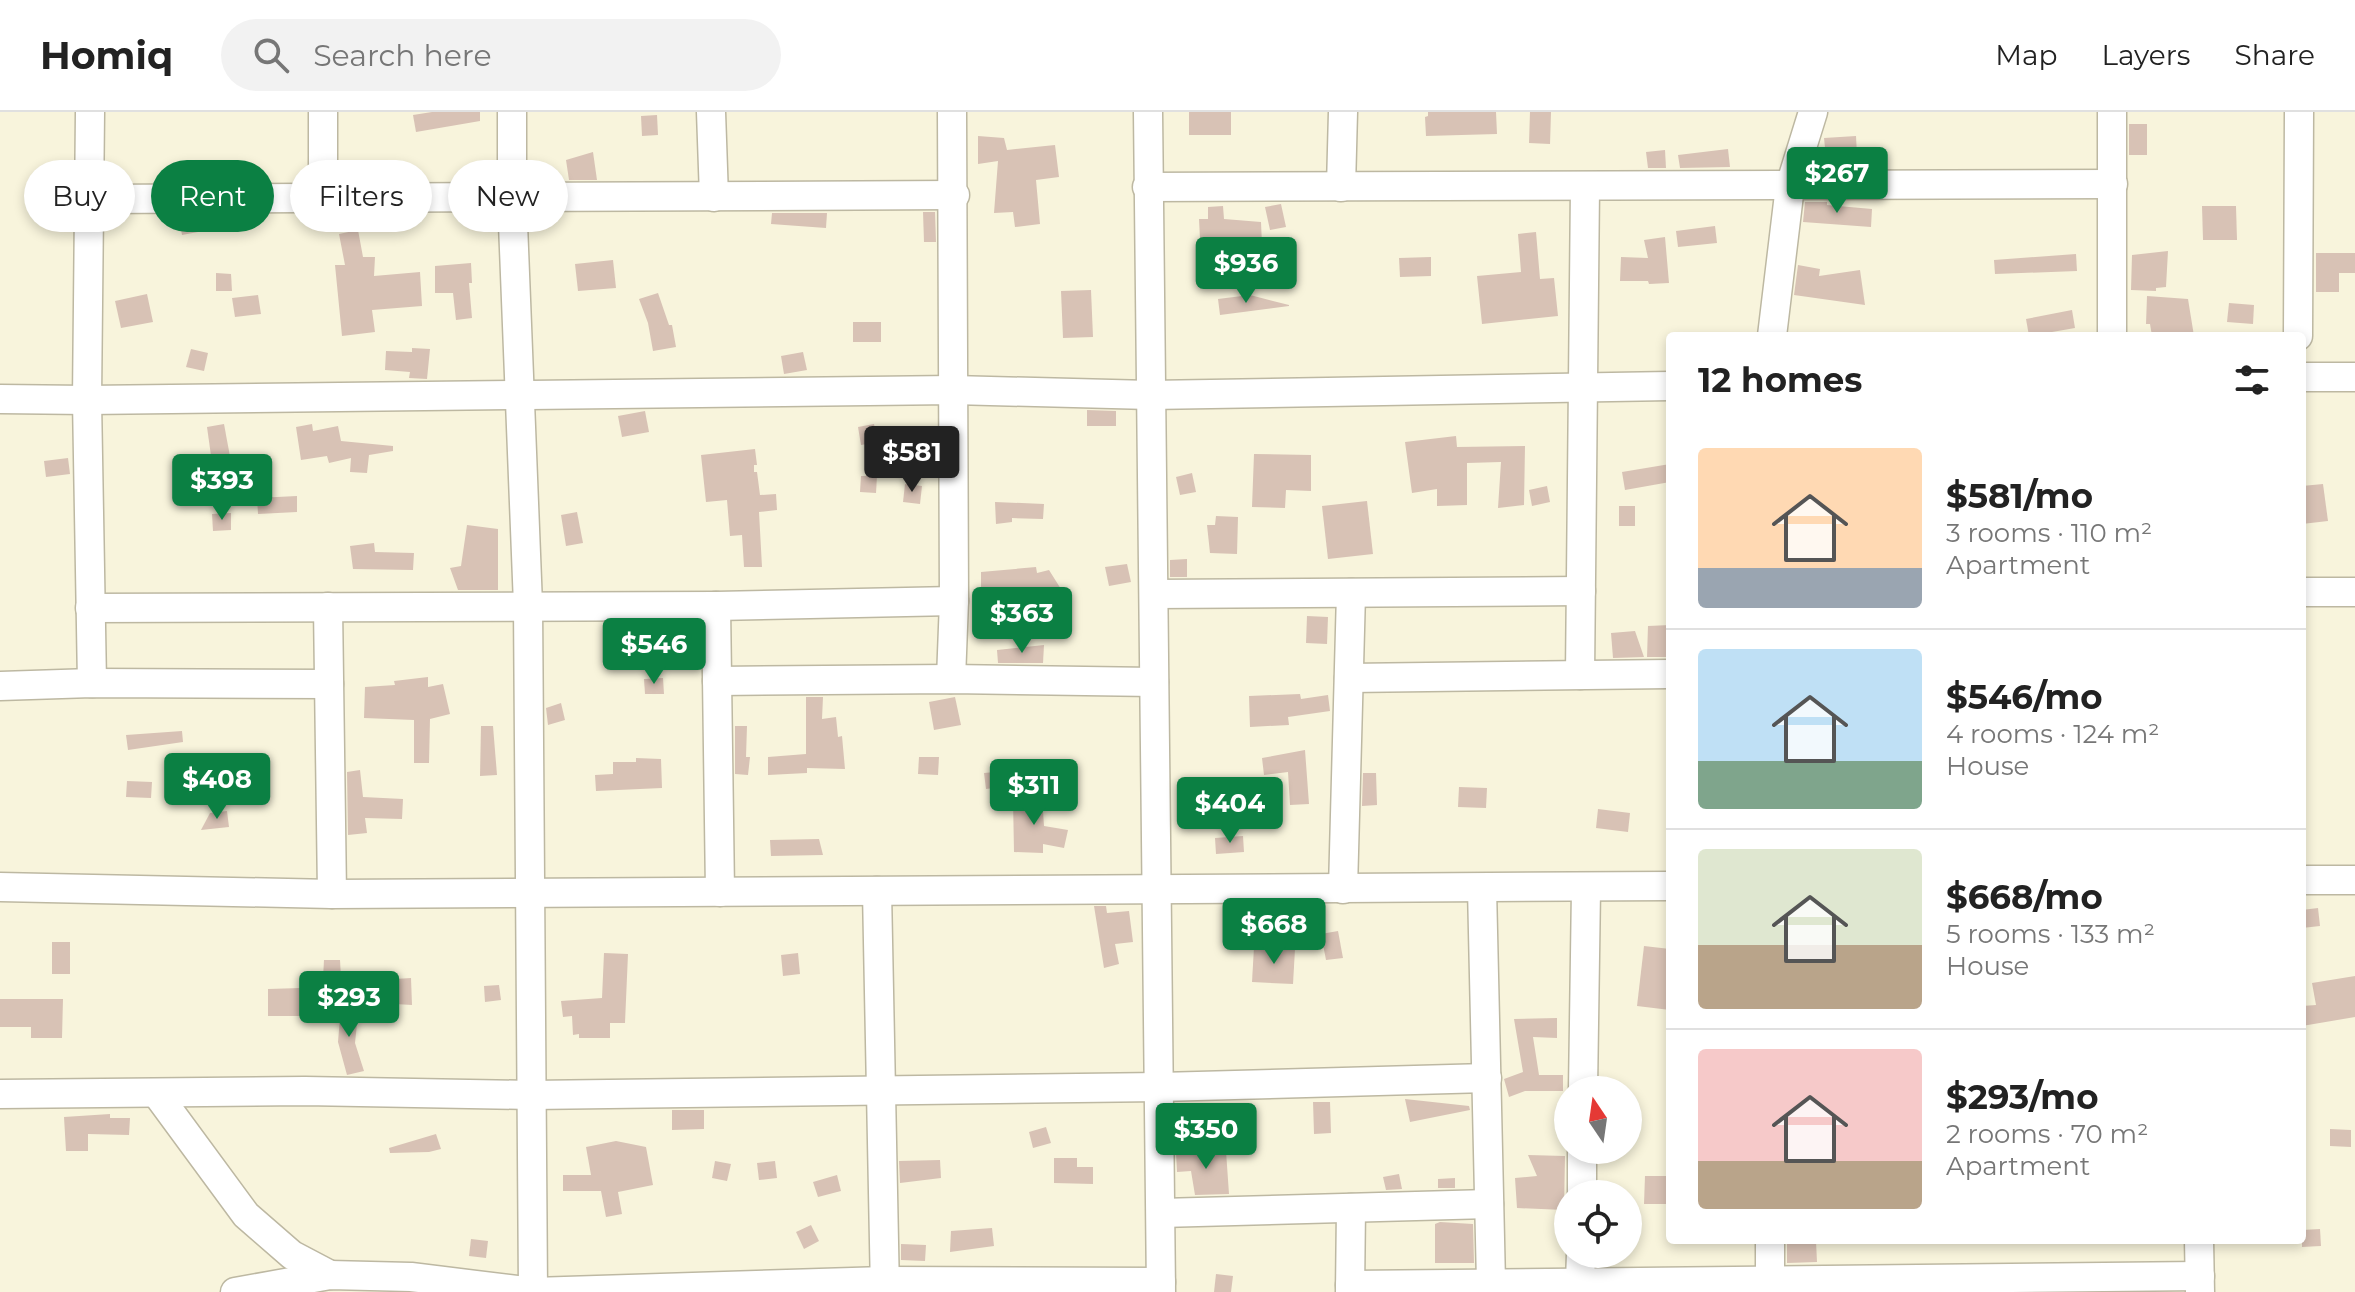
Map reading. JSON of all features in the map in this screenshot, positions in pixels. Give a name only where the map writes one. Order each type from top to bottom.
[{"type":"street","points":[[90,112],[91,160]]},
{"type":"street","points":[[323,112],[323,160]]},
{"type":"street","points":[[512,112],[512,160]]},
{"type":"street","points":[[711,112],[714,197]]},
{"type":"street","points":[[951,679],[955,195],[952,112]]},
{"type":"street","points":[[247,1291],[330,1275],[426,1279],[533,1292],[885,1286],[1161,1287],[1148,112]]},
{"type":"street","points":[[1341,187],[1343,112]]},
{"type":"street","points":[[1772,332],[1790,186],[1813,112]]},
{"type":"street","points":[[2112,112],[2112,332]]},
{"type":"street","points":[[2298,332],[2299,112]]},
{"type":"street","points":[[1147,187],[2113,184]]},
{"type":"street","points":[[1580,675],[1585,187]]},
{"type":"street","points":[[568,198],[955,195]]},
{"type":"street","points":[[135,199],[290,200]]},
{"type":"street","points":[[90,232],[87,400],[92,683]]},
{"type":"street","points":[[513,232],[528,605],[533,1292]]},
{"type":"street","points":[[2306,377],[2355,377]]},
{"type":"street","points":[[0,399],[953,390],[1150,395],[1666,386]]},
{"type":"street","points":[[1154,594],[1581,591]]},
{"type":"street","points":[[2306,592],[2355,592]]},
{"type":"street","points":[[1343,889],[1351,593]]},
{"type":"street","points":[[90,608],[716,606],[954,601]]},
{"type":"street","points":[[716,606],[720,892]]},
{"type":"street","points":[[328,607],[332,894]]},
{"type":"street","points":[[1349,678],[1666,674]]},
{"type":"street","points":[[717,681],[951,679],[1154,682]]},
{"type":"street","points":[[0,686],[92,683],[329,684]]},
{"type":"street","points":[[2306,880],[2355,880]]},
{"type":"street","points":[[0,887],[332,894],[1666,886]]},
{"type":"street","points":[[1482,888],[1491,1283]]},
{"type":"street","points":[[1583,1076],[1586,889]]},
{"type":"street","points":[[877,891],[885,1286]]},
{"type":"street","points":[[0,1094],[305,1091],[531,1095],[1160,1087],[1487,1078]]},
{"type":"street","points":[[157,1094],[246,1215],[292,1255],[330,1275]]},
{"type":"street","points":[[1161,1213],[1489,1204]]},
{"type":"street","points":[[1351,1208],[1350,1288],[1580,1282],[1770,1286],[2200,1284],[2199,1244]]},
{"type":"street","points":[[1770,1244],[1770,1286]]},
{"type":"street","points":[[1580,1268],[1580,1282]]},
{"type":"building","points":[[480,112],[480,121],[416,132],[413,115]]},
{"type":"building","points":[[1189,112],[1231,112],[1231,135],[1189,135]]},
{"type":"building","points":[[1428,112],[1496,112],[1497,134],[1426,136],[1425,117]]},
{"type":"building","points":[[1530,112],[1551,112],[1550,144],[1529,143]]},
{"type":"building","points":[[657,115],[658,135],[642,136],[641,116]]},
{"type":"building","points":[[2129,124],[2147,124],[2147,155],[2129,155]]},
{"type":"building","points":[[978,136],[1004,138],[1007,150],[1055,145],[1059,177],[1036,180],[1040,224],[1015,227],[1013,212],[994,213],[998,161],[978,164]]},
{"type":"building","points":[[1856,136],[1857,155],[1826,157],[1824,138]]},
{"type":"building","points":[[1728,149],[1730,167],[1680,168],[1678,155]]},
{"type":"building","points":[[1665,150],[1666,168],[1648,168],[1646,152]]},
{"type":"building","points":[[593,152],[597,180],[569,180],[566,160]]},
{"type":"building","points":[[1805,202],[1872,209],[1871,227],[1803,222]]},
{"type":"building","points":[[1281,204],[1286,227],[1270,230],[1265,207]]},
{"type":"building","points":[[1223,206],[1224,219],[1261,222],[1263,267],[1217,267],[1217,259],[1201,259],[1199,219],[1208,219],[1208,207]]},
{"type":"building","points":[[2202,206],[2236,206],[2237,240],[2203,240]]},
{"type":"building","points":[[923,212],[935,212],[936,242],[924,242]]},
{"type":"building","points":[[772,213],[827,213],[826,228],[771,224]]},
{"type":"building","points":[[1715,226],[1717,243],[1678,247],[1676,231]]},
{"type":"building","points":[[358,232],[363,257],[375,257],[374,276],[420,272],[422,306],[372,310],[375,332],[342,336],[335,265],[345,265],[339,234]]},
{"type":"building","points":[[1536,232],[1540,279],[1554,278],[1558,316],[1482,324],[1477,276],[1521,272],[1518,234]]},
{"type":"building","points":[[1665,237],[1669,283],[1620,281],[1621,257],[1648,258],[1644,240]]},
{"type":"building","points":[[2168,251],[2166,287],[2156,288],[2156,291],[2131,290],[2132,255]]},
{"type":"building","points":[[2316,253],[2355,253],[2355,273],[2339,273],[2339,292],[2316,292]]},
{"type":"building","points":[[2076,254],[2077,271],[1995,274],[1994,260]]},
{"type":"building","points":[[1431,257],[1431,276],[1400,277],[1399,258]]},
{"type":"building","points":[[613,260],[616,288],[578,291],[575,264]]},
{"type":"building","points":[[471,263],[472,318],[456,320],[453,293],[435,293],[435,266]]},
{"type":"building","points":[[1798,265],[1820,269],[1819,276],[1860,270],[1865,305],[1794,295]]},
{"type":"building","points":[[216,273],[231,274],[232,291],[216,291]]},
{"type":"building","points":[[1091,290],[1093,337],[1063,338],[1061,291]]},
{"type":"building","points":[[658,293],[669,325],[672,325],[676,347],[653,351],[648,323],[639,299]]},
{"type":"building","points":[[147,294],[153,322],[121,328],[115,301]]},
{"type":"building","points":[[258,295],[261,314],[235,317],[232,298]]},
{"type":"building","points":[[1250,295],[1289,306],[1220,315],[1218,299]]},
{"type":"building","points":[[2147,296],[2188,299],[2193,332],[2151,332],[2150,324],[2146,324]]},
{"type":"building","points":[[2229,303],[2254,305],[2253,324],[2227,322]]},
{"type":"building","points":[[2072,310],[2075,328],[2028,332],[2026,319]]},
{"type":"building","points":[[853,322],[881,322],[881,342],[853,342]]},
{"type":"building","points":[[412,348],[430,349],[427,379],[409,378],[410,372],[385,370],[386,351],[412,352]]},
{"type":"building","points":[[191,349],[208,353],[204,371],[186,367]]},
{"type":"building","points":[[803,352],[807,370],[784,374],[781,356]]},
{"type":"building","points":[[1087,410],[1116,411],[1116,426],[1087,426]]},
{"type":"building","points":[[645,411],[649,432],[622,437],[618,416]]},
{"type":"building","points":[[224,424],[231,462],[212,463],[207,427]]},
{"type":"building","points":[[312,424],[313,431],[338,426],[341,441],[393,446],[393,451],[369,455],[367,473],[350,472],[351,458],[329,463],[327,456],[301,460],[296,427]]},
{"type":"building","points":[[874,424],[878,442],[861,445],[858,427]]},
{"type":"building","points":[[1456,436],[1457,447],[1525,446],[1524,505],[1498,508],[1501,462],[1467,463],[1467,505],[1437,506],[1437,489],[1412,493],[1405,442]]},
{"type":"building","points":[[755,449],[757,465],[754,465],[754,472],[757,472],[760,495],[776,494],[777,510],[759,512],[762,567],[744,567],[742,535],[730,536],[727,500],[706,502],[701,455]]},
{"type":"building","points":[[1254,454],[1311,455],[1311,491],[1286,490],[1285,508],[1252,507]]},
{"type":"building","points":[[68,458],[70,474],[46,477],[44,461]]},
{"type":"building","points":[[1666,465],[1666,483],[1625,490],[1622,472]]},
{"type":"building","points":[[1192,473],[1196,492],[1180,495],[1176,477]]},
{"type":"building","points":[[861,476],[877,476],[876,493],[860,492]]},
{"type":"building","points":[[905,484],[922,486],[920,504],[903,502]]},
{"type":"building","points":[[2323,484],[2328,521],[2306,524],[2306,486]]},
{"type":"building","points":[[1547,486],[1550,502],[1532,506],[1529,490]]},
{"type":"building","points":[[297,496],[297,512],[258,514],[257,498]]},
{"type":"building","points":[[1367,501],[1373,554],[1328,559],[1322,506]]},
{"type":"building","points":[[995,502],[1044,504],[1043,519],[1012,518],[1012,522],[996,524]]},
{"type":"building","points":[[1619,506],[1635,506],[1635,526],[1619,526]]},
{"type":"building","points":[[577,512],[583,543],[566,546],[561,515]]},
{"type":"building","points":[[231,513],[231,530],[213,531],[212,514]]},
{"type":"building","points":[[1216,516],[1238,517],[1237,554],[1210,553],[1207,525],[1215,525]]},
{"type":"building","points":[[467,525],[498,529],[498,590],[458,590],[450,568],[461,566]]},
{"type":"building","points":[[374,543],[375,552],[414,553],[413,570],[353,569],[350,546]]},
{"type":"building","points":[[1187,559],[1187,577],[1170,577],[1170,560]]},
{"type":"building","points":[[1127,564],[1131,582],[1109,586],[1105,567]]},
{"type":"building","points":[[1036,567],[1037,573],[1049,570],[1071,605],[1031,631],[1032,595],[981,605],[981,572]]},
{"type":"building","points":[[1307,616],[1328,617],[1327,644],[1306,643]]},
{"type":"building","points":[[1666,625],[1666,657],[1647,657],[1648,626]]},
{"type":"building","points":[[1635,631],[1644,657],[1613,658],[1611,633]]},
{"type":"building","points":[[1044,645],[1043,663],[998,663],[997,650]]},
{"type":"building","points":[[428,677],[428,687],[443,684],[450,714],[430,719],[429,763],[414,763],[414,720],[364,718],[365,687],[395,685],[394,681]]},
{"type":"building","points":[[663,678],[664,694],[645,694],[644,679]]},
{"type":"building","points":[[1300,694],[1301,699],[1328,695],[1330,711],[1288,717],[1289,725],[1250,727],[1249,696]]},
{"type":"building","points":[[806,697],[823,697],[822,719],[836,717],[838,737],[842,736],[845,769],[807,768],[807,773],[768,775],[768,757],[806,754]]},
{"type":"building","points":[[955,697],[961,725],[934,730],[929,702]]},
{"type":"building","points":[[561,703],[565,720],[548,725],[546,708]]},
{"type":"building","points":[[481,726],[493,726],[497,775],[480,776]]},
{"type":"building","points":[[735,726],[747,726],[748,775],[735,774]]},
{"type":"building","points":[[182,731],[183,742],[128,750],[126,735]]},
{"type":"building","points":[[1305,750],[1309,804],[1290,805],[1288,772],[1264,775],[1262,758]]},
{"type":"building","points":[[919,757],[939,757],[938,775],[918,774]]},
{"type":"building","points":[[636,758],[661,759],[662,788],[596,791],[595,775],[613,774],[613,762],[636,762]]},
{"type":"building","points":[[174,765],[196,766],[195,782],[173,781]]},
{"type":"building","points":[[360,770],[363,797],[403,799],[402,819],[365,818],[367,833],[348,835],[347,772]]},
{"type":"building","points":[[1017,770],[1019,785],[986,789],[984,773]]},
{"type":"building","points":[[1363,773],[1376,773],[1377,805],[1362,806]]},
{"type":"building","points":[[127,781],[152,782],[151,798],[126,797]]},
{"type":"building","points":[[1459,787],[1487,788],[1486,808],[1458,807]]},
{"type":"building","points":[[1042,796],[1044,826],[1068,830],[1064,848],[1043,844],[1043,853],[1014,852],[1013,799]]},
{"type":"building","points":[[1598,809],[1630,813],[1628,832],[1596,828]]},
{"type":"building","points":[[227,811],[229,827],[201,830],[210,813]]},
{"type":"building","points":[[1243,836],[1244,852],[1216,854],[1215,838]]},
{"type":"building","points":[[819,839],[823,855],[771,856],[770,840]]},
{"type":"building","points":[[1094,906],[1106,906],[1107,913],[1129,911],[1133,942],[1115,944],[1119,964],[1104,968]]},
{"type":"building","points":[[2318,908],[2320,926],[2306,928],[2306,910]]},
{"type":"building","points":[[1338,931],[1343,958],[1326,960],[1321,934]]},
{"type":"building","points":[[52,942],[70,942],[70,974],[52,974]]},
{"type":"building","points":[[1644,946],[1666,949],[1666,1010],[1637,1006]]},
{"type":"building","points":[[1254,947],[1295,949],[1293,984],[1252,982]]},
{"type":"building","points":[[604,953],[628,954],[625,1023],[610,1023],[610,1038],[579,1038],[579,1034],[573,1035],[572,1016],[563,1017],[561,1001],[602,998]]},
{"type":"building","points":[[798,953],[800,974],[783,976],[781,955]]},
{"type":"building","points":[[324,960],[340,960],[341,978],[323,978]]},
{"type":"building","points":[[2355,976],[2355,1017],[2306,1025],[2306,1006],[2316,1005],[2312,983]]},
{"type":"building","points":[[411,978],[412,1005],[395,1004],[395,979]]},
{"type":"building","points":[[499,985],[501,1000],[485,1002],[484,986]]},
{"type":"building","points":[[300,988],[300,1016],[268,1016],[268,989]]},
{"type":"building","points":[[0,999],[63,999],[62,1038],[31,1038],[31,1027],[0,1027]]},
{"type":"building","points":[[359,1005],[355,1043],[364,1071],[347,1075],[338,1042],[341,1006]]},
{"type":"building","points":[[1557,1018],[1557,1038],[1533,1037],[1539,1075],[1563,1075],[1554,1076],[1554,1091],[1525,1091],[1509,1097],[1504,1079],[1523,1072],[1514,1019]]},
{"type":"building","points":[[1405,1099],[1469,1106],[1470,1110],[1410,1122]]},
{"type":"building","points":[[1313,1102],[1330,1102],[1331,1133],[1314,1134]]},
{"type":"building","points":[[672,1110],[704,1110],[704,1129],[672,1130]]},
{"type":"building","points":[[110,1114],[110,1118],[130,1118],[129,1135],[88,1134],[88,1151],[66,1151],[64,1117]]},
{"type":"building","points":[[1046,1127],[1051,1143],[1033,1148],[1029,1132]]},
{"type":"building","points":[[2330,1129],[2351,1130],[2351,1147],[2330,1146]]},
{"type":"building","points":[[436,1134],[441,1149],[390,1153],[389,1148]]},
{"type":"building","points":[[616,1141],[646,1147],[653,1185],[618,1192],[622,1214],[606,1217],[601,1191],[563,1191],[563,1175],[591,1175],[586,1147]]},
{"type":"building","points":[[1226,1151],[1229,1194],[1195,1195],[1191,1171],[1177,1172],[1176,1152]]},
{"type":"building","points":[[1528,1155],[1554,1156],[1554,1164],[1565,1164],[1565,1180],[1554,1180],[1554,1210],[1517,1208],[1515,1178],[1537,1176]]},
{"type":"building","points":[[1054,1158],[1077,1158],[1077,1167],[1093,1167],[1093,1184],[1054,1183]]},
{"type":"building","points":[[940,1160],[941,1178],[900,1183],[899,1161]]},
{"type":"building","points":[[715,1161],[731,1164],[727,1181],[712,1178]]},
{"type":"building","points":[[775,1161],[777,1178],[759,1180],[757,1163]]},
{"type":"building","points":[[1399,1174],[1402,1189],[1386,1190],[1383,1177]]},
{"type":"building","points":[[837,1175],[841,1191],[818,1197],[813,1182]]},
{"type":"building","points":[[1645,1176],[1666,1176],[1666,1204],[1644,1204]]},
{"type":"building","points":[[1455,1178],[1455,1188],[1438,1188],[1438,1179]]},
{"type":"building","points":[[1435,1224],[1473,1224],[1474,1263],[1435,1263]]},
{"type":"building","points":[[811,1225],[819,1241],[804,1249],[796,1232]]},
{"type":"building","points":[[992,1228],[994,1246],[950,1252],[951,1231]]},
{"type":"building","points":[[2320,1229],[2321,1246],[2302,1247],[2306,1244],[2306,1230]]},
{"type":"building","points":[[471,1239],[488,1241],[486,1258],[469,1256]]},
{"type":"building","points":[[901,1244],[926,1245],[925,1261],[901,1260]]},
{"type":"building","points":[[1787,1244],[1816,1244],[1817,1262],[1787,1263]]},
{"type":"building","points":[[1216,1274],[1233,1276],[1231,1292],[1214,1292]]}]
